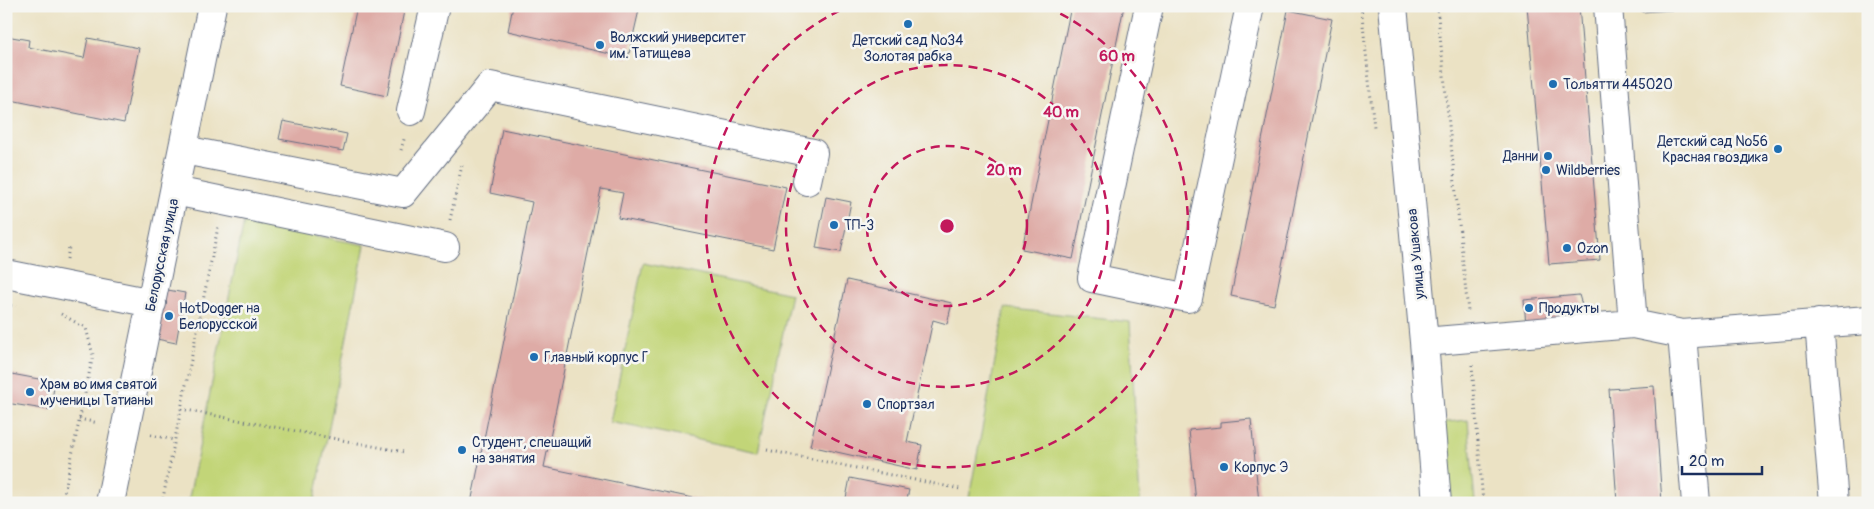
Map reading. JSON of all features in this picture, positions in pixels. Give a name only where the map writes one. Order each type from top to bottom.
[{"type":"street","name":"Белорусская улица","points":[[110,503],[184,150],[212,6]]},
{"type":"street","points":[[411,112],[435,6]]},
{"type":"street","points":[[1149,6],[1092,278],[1188,298],[1250,6]]},
{"type":"street","name":"улица Ушакова","points":[[1393,6],[1437,503]]},
{"type":"street","points":[[1608,6],[1633,324]]},
{"type":"street","points":[[184,150],[404,193],[490,86],[812,153],[807,180]]},
{"type":"street","points":[[175,191],[445,247]]},
{"type":"street","points":[[6,274],[152,303]]},
{"type":"street","points":[[1424,342],[1633,324],[1682,334],[1868,320]]},
{"type":"street","points":[[1819,323],[1834,503]]},
{"type":"street","points":[[1682,334],[1696,503]]},
{"type":"path","points":[[1438,6],[1470,339],[1483,503]]},
{"type":"path","points":[[162,503],[223,202]]},
{"type":"path","points":[[6,305],[23,307]]},
{"type":"path","points":[[57,312],[86,328],[93,355],[62,503]]},
{"type":"path","points":[[181,409],[404,452]]},
{"type":"path","points":[[767,450],[960,489]]},
{"type":"green space","points":[[244,222],[365,245],[314,503],[188,503]]},
{"type":"green space","points":[[643,263],[791,294],[758,452],[610,422]]},
{"type":"green space","points":[[1005,308],[1130,322],[1140,503],[968,503]]},
{"type":"green space","points":[[1468,420],[1475,503],[1434,503],[1427,424]]},
{"type":"building","points":[[357,6],[405,6],[387,96],[340,86]]},
{"type":"building","name":"Волжский университет им. Татищева","points":[[513,6],[622,6],[639,10],[628,58],[508,31]]},
{"type":"building","points":[[1071,6],[1124,6],[1073,259],[1022,249]]},
{"type":"building","points":[[1527,6],[1579,6],[1600,260],[1549,264]]},
{"type":"building","points":[[1642,6],[1672,6],[1673,10],[1642,12]]},
{"type":"building","points":[[1288,10],[1332,19],[1274,305],[1231,296]]},
{"type":"building","points":[[6,36],[29,40],[28,47],[84,58],[88,38],[139,48],[124,123],[6,99]]},
{"type":"building","points":[[283,121],[347,134],[343,151],[279,139]]},
{"type":"building","name":"Главный корпус Г","points":[[502,129],[786,187],[773,249],[618,218],[623,193],[601,189],[544,467],[717,503],[471,503],[532,202],[490,193]]},
{"type":"building","name":"ТП-3","points":[[826,197],[851,202],[841,252],[816,248]]},
{"type":"building","name":"Спортзал","points":[[847,280],[952,303],[947,324],[933,320],[907,442],[922,445],[917,470],[810,446]]},
{"type":"building","name":"HotDogger на Белорусской","points":[[162,289],[185,293],[176,343],[152,338]]},
{"type":"building","points":[[1579,295],[1586,318],[1526,326],[1524,300]]},
{"type":"building","name":"Храм во имя святой мученицы Татианы","points":[[6,373],[55,382],[50,410],[6,403]]},
{"type":"building","points":[[1654,386],[1662,503],[1617,503],[1609,389]]},
{"type":"building","name":"Корпус Э","points":[[1251,419],[1259,503],[1196,503],[1189,430],[1221,427],[1221,422]]},
{"type":"building","points":[[850,478],[909,490],[906,503],[845,503]]},
{"type":"place","name":"Детский сад №34 Золотая рабка","points":[[908,24]]},
{"type":"place","name":"Волжский университет им. Татищева","points":[[600,45]]},
{"type":"place","name":"Тольятти 445020","points":[[1553,84]]},
{"type":"place","name":"Детский сад №56 Красная гвоздика","points":[[1778,149]]},
{"type":"place","name":"Данни","points":[[1548,156]]},
{"type":"place","name":"Wildberries","points":[[1546,170]]},
{"type":"place","name":"ТП-3","points":[[834,225]]},
{"type":"place","name":"Ozon","points":[[1567,248]]},
{"type":"place","name":"Продукты","points":[[1529,308]]},
{"type":"place","name":"HotDogger на Белорусской","points":[[169,316]]},
{"type":"place","name":"Главный корпус Г","points":[[534,357]]},
{"type":"place","name":"Храм во имя святой мученицы Татианы","points":[[30,392]]},
{"type":"place","name":"Спортзал","points":[[867,404]]},
{"type":"place","name":"Студент, спешащий на занятия","points":[[462,450]]},
{"type":"place","name":"Корпус Э","points":[[1224,467]]}]
